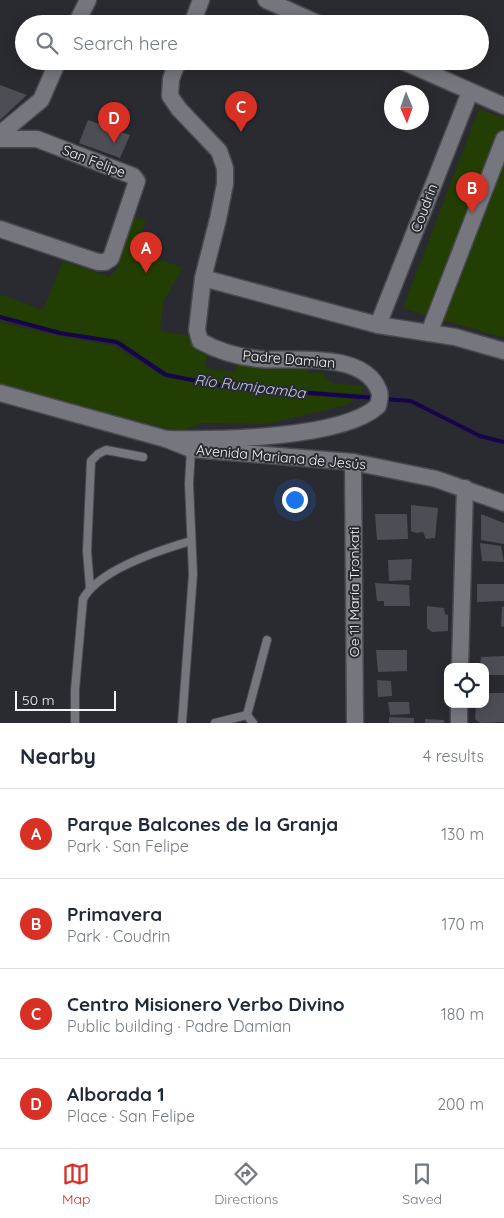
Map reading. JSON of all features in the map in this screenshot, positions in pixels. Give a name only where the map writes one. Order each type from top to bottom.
[{"type":"street","points":[[80,15],[88,0]]},
{"type":"street","points":[[195,15],[201,0]]},
{"type":"street","points":[[266,0],[299,15]]},
{"type":"street","points":[[0,134],[41,100],[54,70]]},
{"type":"street","name":"Padre Damian","points":[[166,439],[224,439],[289,434],[337,425],[371,413],[379,399],[371,378],[356,366],[320,360],[258,359],[216,350],[200,341],[197,330],[203,278],[225,184],[225,168],[219,151],[179,109],[170,96],[171,79],[174,70]]},
{"type":"street","points":[[422,70],[504,106]]},
{"type":"street","name":"Coudrin","points":[[378,325],[470,92]]},
{"type":"street","name":"San Felipe","points":[[0,139],[37,139],[133,176],[137,181],[111,258],[105,262],[98,262],[0,229]]},
{"type":"street","points":[[429,333],[504,139]]},
{"type":"street","points":[[203,278],[378,325],[502,346]]},
{"type":"street","name":"Avenida Mariana de Jesús","points":[[0,393],[166,439],[191,449],[353,462],[436,479],[504,502]]},
{"type":"street","name":"Oe 11 María Tronkati","points":[[353,462],[355,723]]},
{"type":"street","points":[[460,663],[464,488]]},
{"type":"street","points":[[458,723],[459,708]]},
{"type":"lane","points":[[182,723],[193,574],[189,484],[191,449]]},
{"type":"lane","points":[[90,588],[87,551],[92,461],[98,454],[106,450],[142,457]]},
{"type":"lane","points":[[75,723],[75,690],[82,599],[99,580],[163,548],[192,541]]},
{"type":"lane","points":[[247,715],[267,640]]},
{"type":"lane","points":[[215,723],[247,715]]},
{"type":"lane","points":[[247,715],[253,723]]},
{"type":"green space","points":[[479,109],[504,118],[504,338],[403,308]]},
{"type":"green space","points":[[134,218],[146,219],[135,250],[183,268],[164,300],[160,328],[162,331],[194,337],[209,348],[205,368],[235,372],[241,357],[305,363],[308,373],[323,372],[331,383],[364,386],[361,394],[246,386],[353,399],[350,404],[266,424],[202,423],[180,432],[0,385],[0,322],[59,336],[115,346],[166,378],[218,383],[170,374],[117,342],[61,333],[0,317],[0,294],[43,310],[63,261],[109,277],[117,269]]},
{"type":"building","points":[[0,85],[27,95],[0,120]]},
{"type":"building","points":[[88,120],[130,135],[120,158],[79,143]]},
{"type":"building","points":[[411,505],[438,508],[435,538],[426,539],[423,532],[416,533],[411,531]]},
{"type":"building","points":[[375,514],[407,514],[408,539],[377,540]]},
{"type":"building","points":[[481,514],[504,523],[504,544],[481,540]]},
{"type":"building","points":[[480,543],[501,546],[504,562],[482,561]]},
{"type":"building","points":[[412,559],[411,580],[389,581],[388,560]]},
{"type":"building","points":[[375,583],[409,585],[410,606],[384,606],[384,601],[377,601]]},
{"type":"building","points":[[477,584],[504,584],[504,601],[477,602]]},
{"type":"building","points":[[427,606],[444,608],[445,614],[448,615],[448,631],[432,632],[427,628]]},
{"type":"building","points":[[502,606],[504,607],[504,627],[501,626]]},
{"type":"building","points":[[376,650],[407,650],[407,671],[378,672]]},
{"type":"building","points":[[504,656],[504,675],[489,675],[489,663],[480,663],[481,657]]},
{"type":"building","points":[[377,680],[391,681],[392,696],[378,697]]},
{"type":"building","points":[[489,693],[504,693],[504,722],[480,723],[475,719],[476,708],[489,708]]},
{"type":"building","points":[[388,702],[409,702],[410,714],[390,715]]},
{"type":"building","points":[[389,717],[414,718],[414,723],[389,723]]},
{"type":"building","points":[[425,719],[444,720],[444,723],[425,723]]},
{"type":"waterway","name":"Río Rumipamba","points":[[0,317],[60,333],[117,342],[166,375],[229,387],[376,398]]},
{"type":"waterway","name":"Río Rumipamba","points":[[383,399],[411,401],[480,436],[504,442]]},
{"type":"place","name":"Centro Misionero Verbo Divino","points":[[241,132]]},
{"type":"place","name":"Alborada 1","points":[[114,143]]},
{"type":"place","name":"Primavera","points":[[472,213]]},
{"type":"place","name":"Parque Balcones de la Granja","points":[[146,273]]}]
